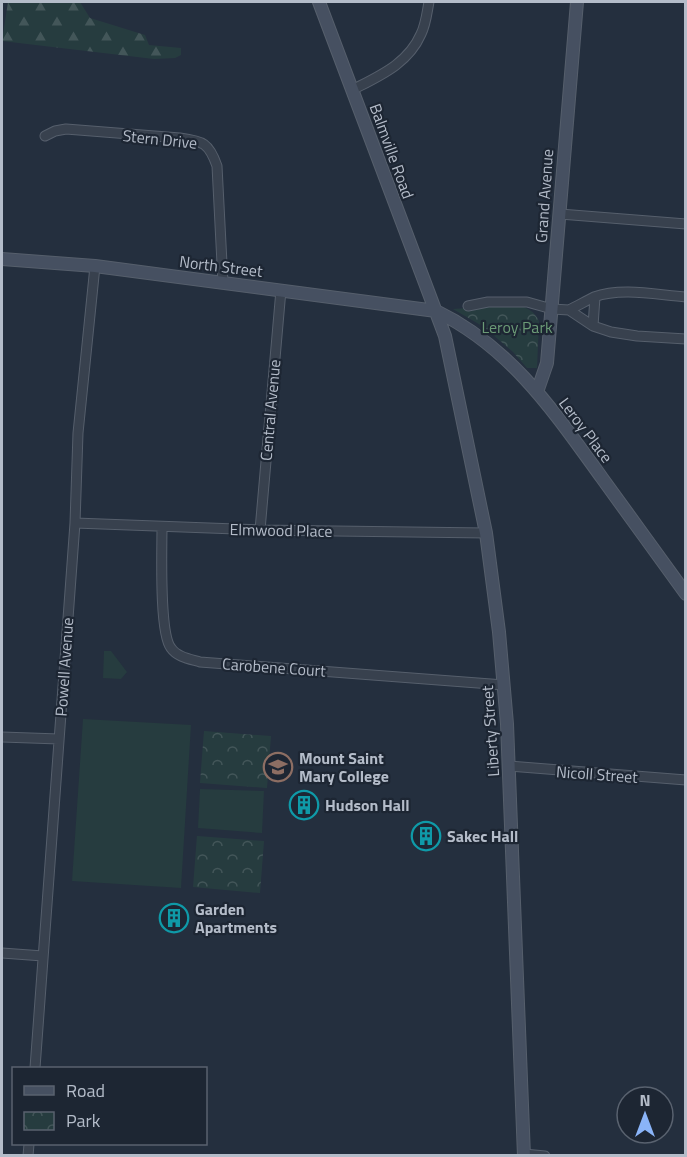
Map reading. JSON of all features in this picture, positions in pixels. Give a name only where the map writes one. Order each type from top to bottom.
[{"type":"street","name":"Balmville Road","points":[[319,2],[436,311]]},
{"type":"street","points":[[352,90],[393,68],[410,52],[421,34],[429,2]]},
{"type":"street","name":"Grand Avenue","points":[[537,392],[547,363],[577,2]]},
{"type":"street","name":"Stern Drive","points":[[45,136],[66,129],[180,138],[198,140],[205,144],[212,153],[217,166],[222,283]]},
{"type":"street","points":[[560,214],[686,224]]},
{"type":"street","name":"North Street","points":[[2,259],[95,266],[436,311]]},
{"type":"street","name":"Powell Avenue","points":[[35,1067],[75,523],[78,433],[95,266]]},
{"type":"street","name":"Central Avenue","points":[[260,530],[281,290]]},
{"type":"street","points":[[468,306],[509,301],[569,310],[596,297],[628,293],[686,297]]},
{"type":"street","points":[[593,326],[596,297]]},
{"type":"street","points":[[569,310],[593,326],[611,332],[686,339]]},
{"type":"street","name":"Leroy Place","points":[[436,311],[480,337],[508,361],[537,392],[585,454],[686,594]]},
{"type":"street","name":"Liberty Street","points":[[436,311],[451,361],[486,533],[504,685],[524,1155]]},
{"type":"street","name":"Elmwood Place","points":[[75,523],[260,530],[486,533]]},
{"type":"street","name":"Carobene Court","points":[[162,527],[164,629],[171,649],[182,657],[210,663],[504,685]]},
{"type":"street","points":[[2,737],[59,739]]},
{"type":"street","name":"Nicoll Street","points":[[509,766],[686,780]]},
{"type":"street","points":[[2,953],[43,956]]},
{"type":"street","points":[[524,1155],[545,1155]]},
{"type":"green space","points":[[8,2],[80,2],[90,18],[145,35],[149,45],[181,48],[181,55],[175,58],[154,59],[2,41]]},
{"type":"green space","name":"Leroy Park","points":[[517,305],[530,310],[539,321],[537,368],[527,368],[513,352],[484,327],[453,309]]},
{"type":"green space","points":[[104,651],[111,651],[127,672],[121,679],[103,678]]},
{"type":"green space","points":[[83,719],[191,725],[181,888],[72,881]]},
{"type":"green space","points":[[204,731],[271,736],[267,788],[200,783]]},
{"type":"green space","points":[[200,789],[264,791],[262,833],[198,828]]},
{"type":"green space","points":[[197,836],[264,841],[260,893],[193,887]]},
{"type":"place","name":"Mount Saint Mary College","points":[[278,767]]},
{"type":"place","name":"Hudson Hall","points":[[304,805]]},
{"type":"place","name":"Sakec Hall","points":[[426,836]]},
{"type":"place","name":"Garden Apartments","points":[[174,918]]}]
